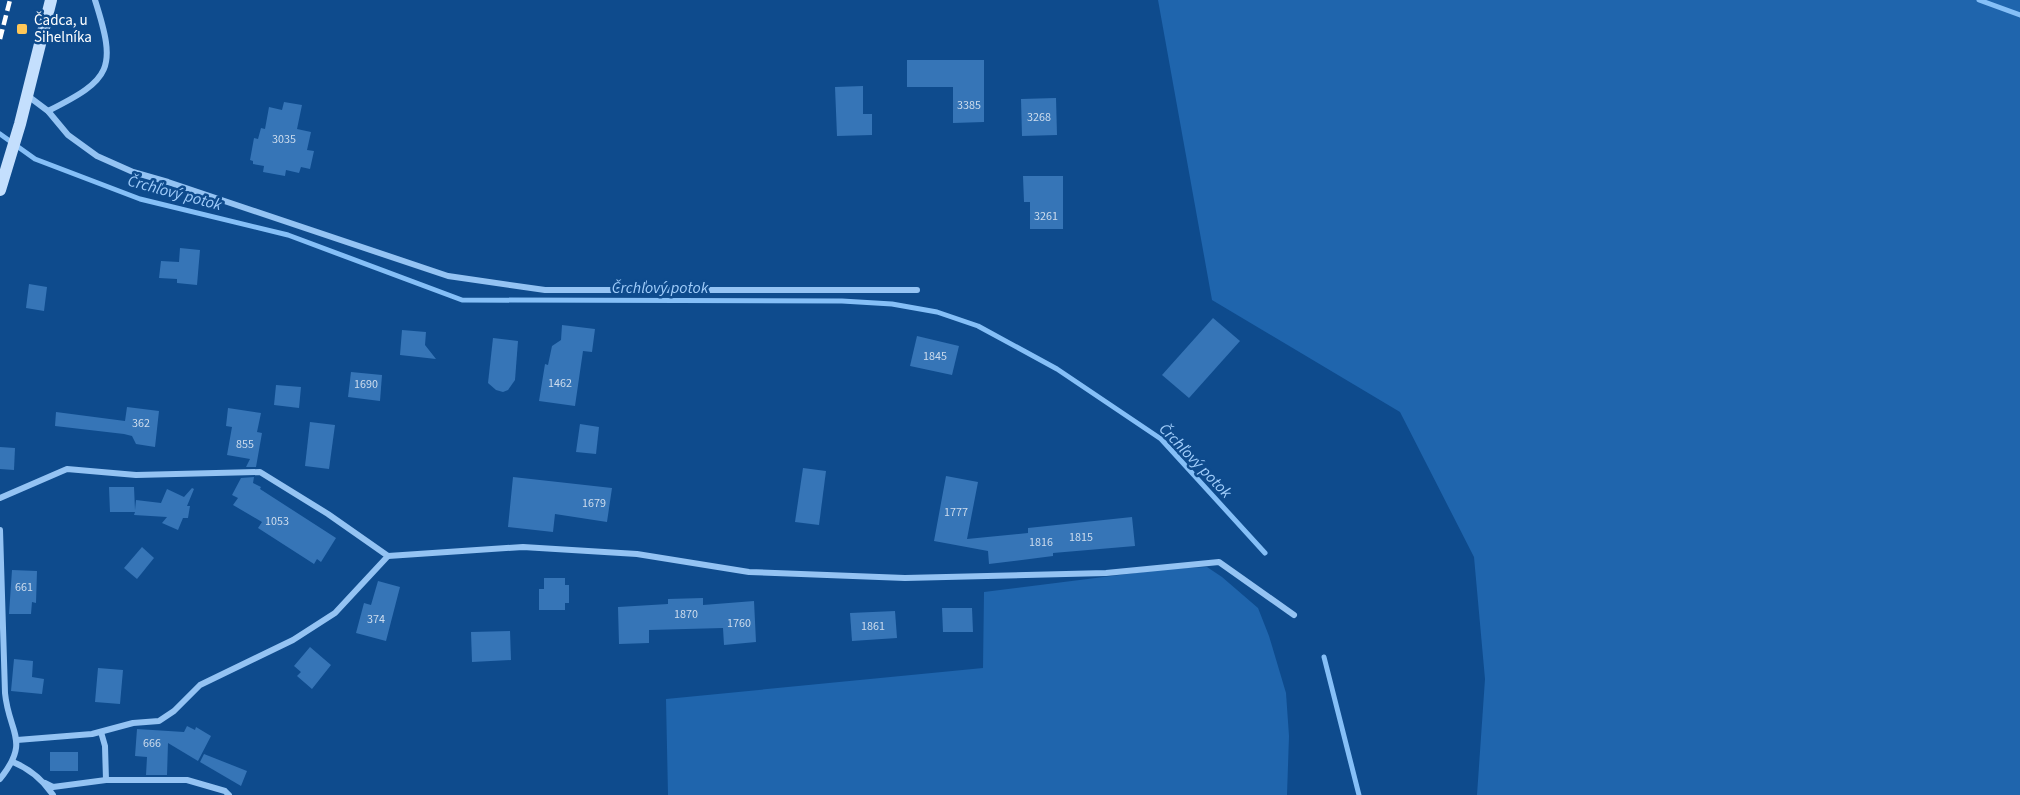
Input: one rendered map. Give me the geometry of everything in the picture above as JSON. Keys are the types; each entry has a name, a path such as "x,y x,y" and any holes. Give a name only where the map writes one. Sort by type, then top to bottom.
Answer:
{"main road":[{"path":"0,190 20,124 51,0"}],"street":[{"path":"48,111 76,97 93,85 104,68 107,51 106,36 95,0"},
{"path":"27,96 48,111 68,135 97,156 133,172 448,276 545,290 917,290"},
{"path":"0,498 67,469 136,475 260,471 388,555 523,547 638,554 749,572 905,578 1106,573 1219,562 1294,615"},
{"path":"0,530 5,693 17,740 13,762 0,779"},
{"path":"17,740 92,734 133,723 159,721 167,717 200,685 292,640 335,613 388,555"},
{"path":"101,732 105,746 106,780"},
{"path":"13,762 53,787 106,780 187,780 225,791 229,795"},
{"path":"45,783 53,795"}],"shaded area":[{"path":"1158,0 2020,0 2020,795 1477,795 1485,679 1474,557 1400,412 1212,300"},
{"path":"1207,567 1258,608 1269,636 1286,693 1289,736 1287,795 668,795 666,699 983,668 984,592 1167,569"}],"building":[{"path":"907,60 984,60 984,122 953,123 953,87 907,87"},
{"path":"863,86 863,114 872,114 872,135 837,136 835,87"},
{"path":"1056,98 1057,135 1022,136 1021,99"},
{"path":"284,102 302,105 297,129 311,132 307,150 314,151 310,169 301,167 299,173 286,170 285,176 263,172 264,166 253,164 250,160 254,138 258,139 261,128 265,129 269,107 282,110"},
{"path":"1023,176 1063,176 1063,229 1030,229 1030,202 1024,202"},
{"path":"180,248 200,250 197,285 177,283 177,279 159,278 161,261 179,262"},
{"path":"29,284 47,287 44,311 26,308"},
{"path":"1213,318 1240,341 1189,398 1162,375"},
{"path":"562,325 595,329 592,352 583,351 575,406 539,401 545,364 548,365 552,346 561,340"},
{"path":"402,330 426,332 425,345 436,359 400,355"},
{"path":"917,336 959,346 952,375 910,366"},
{"path":"493,338 518,341 515,380 508,390 503,392 496,390 488,383"},
{"path":"351,372 382,375 380,401 348,397"},
{"path":"276,385 301,387 299,408 274,405"},
{"path":"127,407 159,411 155,447 136,444 132,436 124,434 55,426 56,412 125,421"},
{"path":"228,408 261,413 257,432 262,433 256,467 246,467 250,459 227,455 232,427 226,426"},
{"path":"310,422 335,425 329,469 305,466"},
{"path":"580,424 599,427 596,454 576,452"},
{"path":"0,447 15,448 14,470 0,469"},
{"path":"803,468 826,471 819,525 795,522"},
{"path":"946,476 978,482 967,539 1028,533 1028,528 1132,517 1135,546 1053,553 1053,556 989,564 988,551 934,541"},
{"path":"254,477 253,483 261,487 260,489 336,538 321,562 317,559 314,564 258,528 262,522 233,505 238,498 232,495 241,478"},
{"path":"513,477 612,488 607,522 555,514 553,532 508,527"},
{"path":"109,487 134,487 135,510 136,500 161,503 167,489 184,497 192,488 194,489 187,506 190,506 188,518 183,518 178,530 162,523 167,517 134,515 135,512 110,512"},
{"path":"142,547 154,558 137,579 124,568"},
{"path":"12,570 37,571 36,603 32,602 31,614 9,614"},
{"path":"544,578 565,578 565,585 569,585 569,603 565,603 565,610 539,610 539,589 544,589"},
{"path":"378,581 400,587 386,641 356,633 364,603 371,605"},
{"path":"703,598 703,605 754,601 756,642 724,645 723,628 649,630 649,643 619,644 618,607 668,604 668,599"},
{"path":"942,608 972,608 973,632 943,632"},
{"path":"895,611 897,638 852,641 850,613"},
{"path":"510,631 511,660 472,662 471,632"},
{"path":"310,647 331,665 312,689 297,676 301,672 294,666"},
{"path":"14,659 33,661 32,677 44,679 42,694 11,691"},
{"path":"98,668 123,670 120,704 95,702"},
{"path":"187,726 195,730 196,727 211,736 198,761 168,743 167,775 146,775 147,757 135,756 137,729 184,732"},
{"path":"50,752 78,752 78,771 50,771"},
{"path":"204,754 247,771 241,786 200,762"}],"waterway":[{"path":"1979,0 2020,15"},
{"name":"Črchľový potok","path":"0,134 35,159 140,199 288,235 462,300 842,301 892,304 937,312 978,326 1057,369 1161,439 1265,553"},
{"name":"Črchľový potok","path":"1324,657 1359,795"}],"railway":[{"path":"0,39 10,0"}],"place":[{"name":"Čadca, u Sihelníka","path":"22,29"}]}
